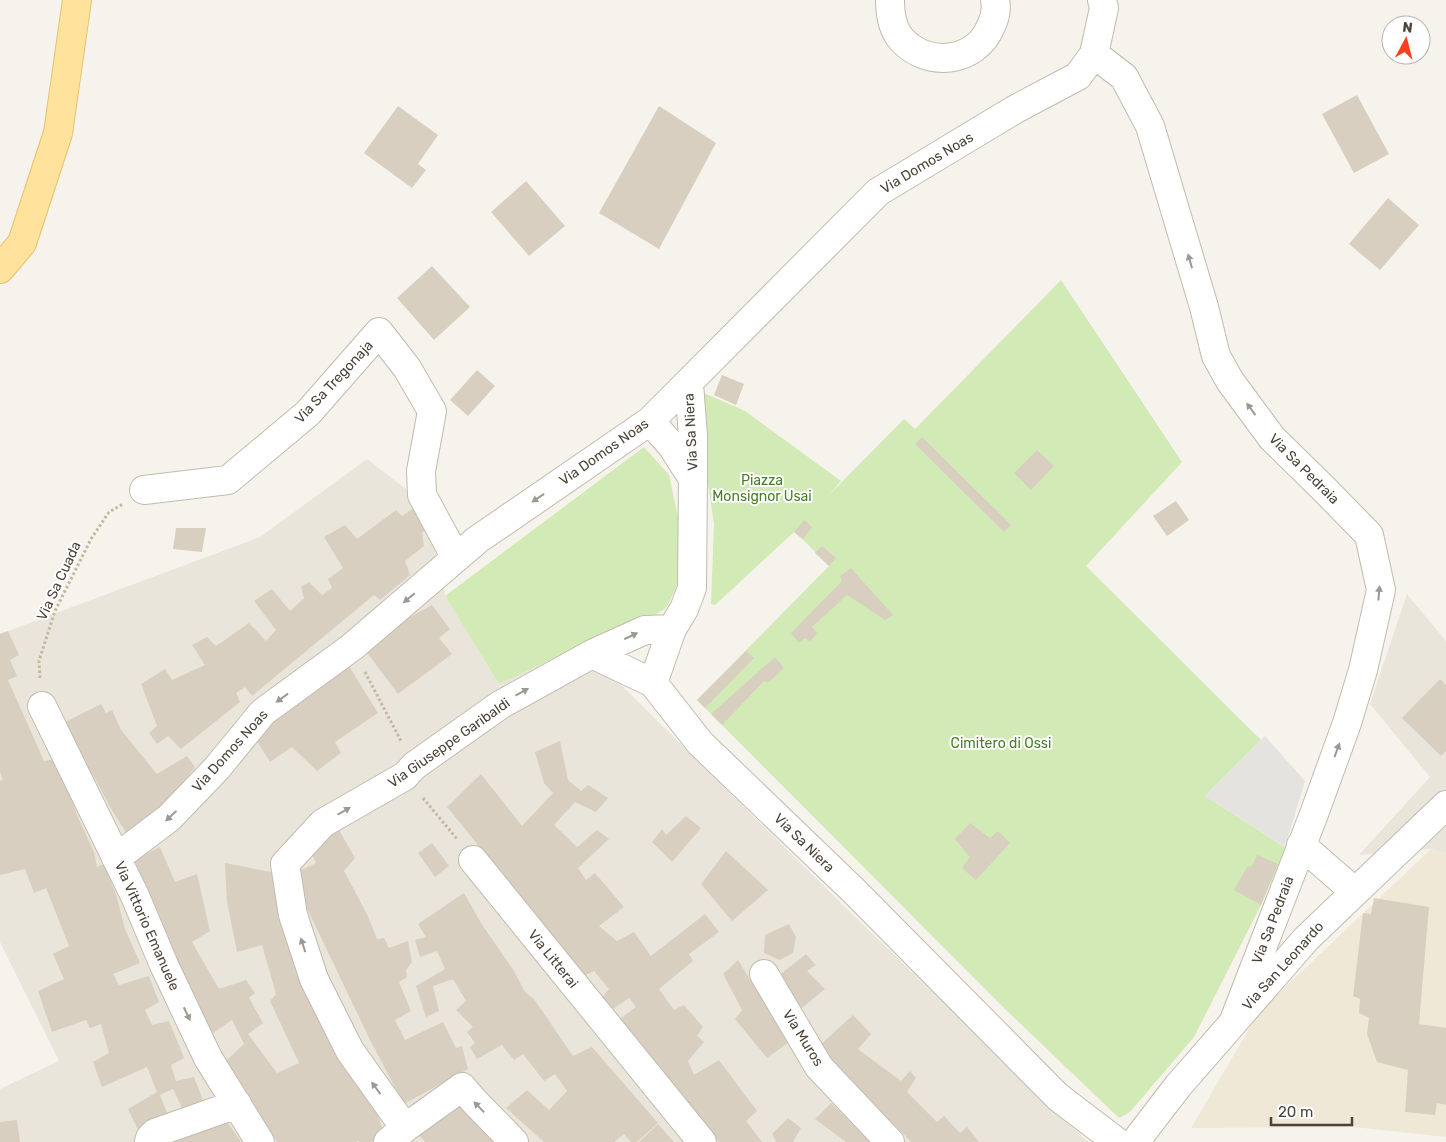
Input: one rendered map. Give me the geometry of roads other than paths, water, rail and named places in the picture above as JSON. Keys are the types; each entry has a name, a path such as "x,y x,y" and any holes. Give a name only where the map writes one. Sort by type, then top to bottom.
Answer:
{"main road":[{"path":"0,270 22,243 58,133 77,0"}],"street":[{"path":"890,0 891,17 895,29 902,40 916,51 933,58 949,58 964,54 978,46 988,33 994,19 995,0"},
{"path":"1094,54 1104,8 1102,0"},
{"name":"Via Domos Noas","path":"116,858 169,818 217,768 262,712 352,647 477,540 650,422 878,192 1014,110 1078,76 1094,54"},
{"name":"Via Sa Pedraia","path":"1094,54 1124,77 1150,126 1204,307 1216,356 1230,381 1272,438 1369,535 1382,590 1358,688 1347,723 1233,1023"},
{"name":"Via Sa Tregonaja","path":"144,490 228,480 308,413 379,332 407,368 432,411 421,471 422,496 456,558"},
{"name":"Via Sa Niera","path":"689,384 693,436 692,588 684,609 672,629 653,683 700,742 854,891 1058,1097 1117,1142"},
{"name":"Via Sa Niera","path":"650,422 672,446 693,479"},
{"name":"Via Giuseppe Garibaldi","path":"397,1135 350,1052 314,979 293,915 285,864 324,824 410,771 500,705 592,654 645,630 672,629"},
{"path":"592,654 653,683"},
{"name":"Via Vittorio Emanuele","path":"42,706 135,896 164,965 208,1058 260,1142"},
{"name":"Via San Leonardo","path":"1135,1142 1178,1086 1306,939 1446,804"},
{"path":"1302,845 1354,891"},
{"name":"Via Litterai","path":"473,860 702,1142"},
{"name":"Via Muros","path":"764,974 820,1067 890,1142"},
{"path":"397,1135 462,1087 474,1102 514,1142"},
{"path":"149,1142 150,1138 156,1133 237,1104"}],"park label":[{"name":"Piazza Monsignor Usai","path":"762,488"},
{"name":"Cimitero di Ossi","path":"1001,743"}]}
